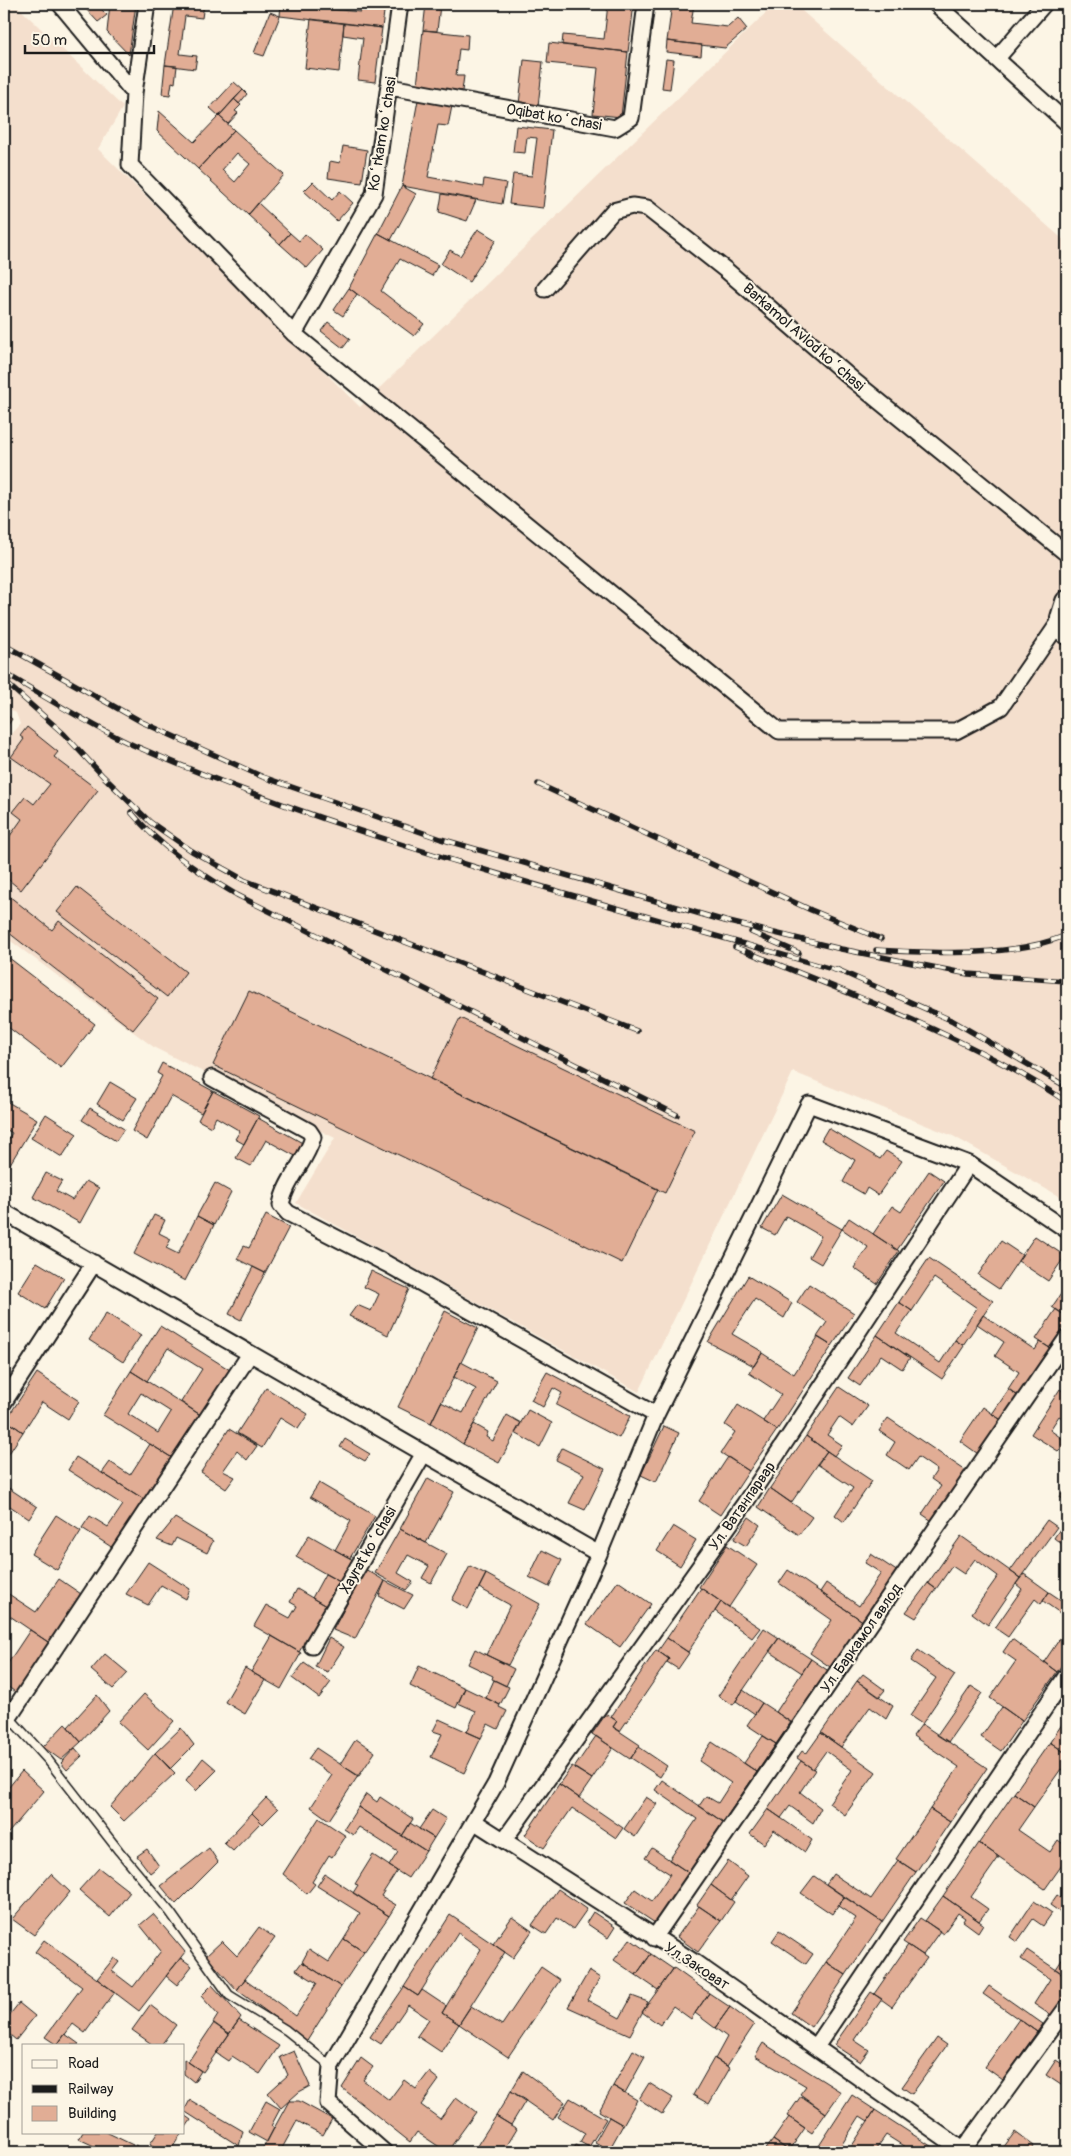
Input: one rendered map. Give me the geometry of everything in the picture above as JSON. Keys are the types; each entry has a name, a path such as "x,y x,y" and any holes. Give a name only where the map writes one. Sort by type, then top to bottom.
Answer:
{"street":[{"path":"60,4 134,93"},
{"path":"147,4 134,93 130,165 294,334 779,731 956,731 1001,707 1065,618"},
{"name":"Koʻrkam koʻchasi","path":"294,334 374,194 400,4"},
{"name":"Oqibat koʻchasi","path":"390,87 615,128 631,118 646,4"},
{"path":"936,4 1067,123"},
{"path":"997,58 1044,4"},
{"name":"Barkamol Аvlod koʻchasi","path":"545,289 614,212 632,206 647,208 726,271 853,380 1067,554"},
{"path":"212,1078 309,1131 313,1137 309,1152 283,1194 282,1205 288,1213 387,1264 656,1416"},
{"path":"384,2152 328,2103 331,2066 475,1822 496,1783 599,1554 656,1416 809,1104 969,1164 1067,1230"},
{"name":"Ул. Ватанпарвар","path":"504,1840 745,1503 969,1164"},
{"path":"4,1212 599,1554"},
{"path":"4,1402 94,1263"},
{"name":"Ул. Баркамол авлод","path":"654,1938 1067,1338"},
{"path":"7,1721 250,1354"},
{"name":"Xayrat koʻchasi","path":"312,1646 424,1453"},
{"path":"816,2047 1067,1675"},
{"name":"Ул.Заковат","path":"475,1822 694,1962 964,2151"},
{"path":"964,2151 1067,2007"}],"lane":[{"path":"7,1721 48,1760 119,1851 170,1912 229,1995 286,2030 331,2066"}],"shaded area":[{"path":"4,4 15,4 123,107 98,149 360,407 775,4 794,4 1067,243 1067,1201 953,1136 793,1072 639,1392 296,1203 335,1138 155,1048 4,936 4,742 20,724 16,713 4,706"}],"building":[{"path":"88,4 96,4 107,15 98,22 84,7"},
{"path":"110,4 136,4 129,55 107,32"},
{"path":"174,4 204,4 202,18 185,16 180,54 197,56 195,69 165,65"},
{"path":"281,4 360,12 361,4 385,4 382,28 280,16"},
{"path":"426,4 449,4 449,6 440,5 437,31 423,30"},
{"path":"608,4 634,4 628,52 562,45 563,35 604,39"},
{"path":"672,4 694,4 691,23 728,27 738,18 747,29 725,48 667,41"},
{"path":"270,12 280,16 264,56 254,53"},
{"path":"311,19 344,23 339,72 305,68"},
{"path":"344,23 382,28 375,82 358,80 363,38 343,35"},
{"path":"423,30 468,35 467,50 459,49 456,76 464,76 462,91 417,86"},
{"path":"667,41 702,45 701,56 666,52"},
{"path":"549,43 628,52 621,117 593,114 598,68 547,63"},
{"path":"666,59 674,60 670,89 662,88"},
{"path":"524,60 543,62 538,106 519,104"},
{"path":"165,65 177,66 175,83 172,82 170,95 162,94"},
{"path":"234,82 243,90 219,116 210,108"},
{"path":"243,90 247,94 239,104 234,99"},
{"path":"234,99 241,105 235,111 238,113 228,124 219,116"},
{"path":"418,100 452,106 448,126 438,125 428,177 483,187 484,179 506,183 502,204 402,186"},
{"path":"159,111 194,142 219,116 234,130 198,169 157,131"},
{"path":"516,126 552,130 543,208 509,204 513,174 532,176 537,138 527,137 525,153 513,152"},
{"path":"234,130 284,175 248,215 198,169","holes":["237,153 250,164 235,182 222,170"]},
{"path":"343,146 367,150 362,183 328,178 330,161 340,163"},
{"path":"313,182 332,200 340,191 353,203 337,221 304,191"},
{"path":"402,186 416,194 391,240 378,233"},
{"path":"442,194 476,200 467,221 439,212"},
{"path":"258,203 290,233 280,244 248,215"},
{"path":"478,229 496,240 469,282 441,264 450,250 460,256"},
{"path":"290,233 299,241 305,234 323,250 307,268 280,244"},
{"path":"378,233 438,265 432,276 400,259 381,291 424,324 414,336 349,288"},
{"path":"349,288 357,294 343,316 334,310"},
{"path":"328,322 350,339 343,348 321,331"},
{"path":"4,713 12,719 4,731"},
{"path":"27,727 58,752 54,757 98,790 21,890 4,876 4,837 7,840 22,819 13,812 25,797 34,804 50,784 11,757 24,739 20,736"},
{"path":"77,887 186,972 167,997 57,912"},
{"path":"4,892 52,930 59,921 158,999 133,1030 4,929"},
{"path":"4,954 95,1024 61,1068 4,1024"},
{"path":"249,991 658,1189 622,1263 213,1065"},
{"path":"460,1018 695,1131 665,1193 430,1079"},
{"path":"162,1063 213,1091 201,1113 171,1096 147,1140 132,1131 162,1076 157,1073"},
{"path":"110,1082 137,1098 123,1120 97,1104"},
{"path":"213,1091 259,1116 244,1144 235,1139 240,1131 216,1117 211,1127 198,1120"},
{"path":"6,1101 37,1119 4,1174 4,1146 12,1133 4,1128 4,1104"},
{"path":"90,1108 124,1129 116,1141 82,1120"},
{"path":"46,1114 77,1134 62,1157 31,1138"},
{"path":"258,1118 306,1145 299,1158 266,1140 251,1166 236,1158"},
{"path":"828,1128 880,1159 886,1151 902,1161 878,1195 867,1188 864,1194 843,1182 855,1160 821,1140"},
{"path":"929,1171 944,1181 897,1250 873,1234 892,1206 901,1212"},
{"path":"46,1173 62,1181 56,1191 72,1200 86,1181 99,1188 80,1223 33,1197"},
{"path":"215,1183 231,1192 214,1225 197,1216"},
{"path":"782,1194 842,1229 821,1264 809,1257 821,1236 786,1216 775,1235 762,1228"},
{"path":"154,1215 165,1220 159,1233 171,1239 166,1248 178,1254 197,1216 214,1225 185,1281 134,1254"},
{"path":"266,1215 289,1227 265,1273 237,1259 244,1246 249,1248"},
{"path":"849,1218 899,1251 877,1284 854,1268 868,1247 842,1229"},
{"path":"1035,1236 1065,1256 1048,1281 1018,1261"},
{"path":"1001,1241 1022,1255 999,1289 978,1275"},
{"path":"929,1258 993,1301 963,1345 955,1340 977,1308 934,1278 912,1311 899,1302"},
{"path":"37,1262 64,1278 45,1309 18,1292"},
{"path":"253,1267 265,1273 241,1320 229,1314"},
{"path":"371,1271 409,1289 388,1335 349,1316 357,1305 371,1311 379,1294 364,1287"},
{"path":"748,1276 792,1303 784,1318 755,1299 732,1334 763,1352 754,1366 708,1342"},
{"path":"809,1284 854,1313 832,1346 817,1337 827,1322 797,1302"},
{"path":"1067,1285 1067,1317 1052,1307"},
{"path":"899,1302 912,1311 896,1333 940,1363 955,1340 964,1346 942,1379 877,1335"},
{"path":"1056,1309 1067,1317 1067,1329 1053,1350 1036,1339"},
{"path":"445,1311 478,1328 431,1423 398,1407"},
{"path":"106,1313 141,1335 123,1362 89,1340"},
{"path":"983,1315 1035,1350 1040,1342 1053,1350 1021,1398 1008,1389 1019,1372 995,1356 1004,1342 977,1324"},
{"path":"160,1326 230,1370 202,1416 181,1402 202,1369 168,1348 147,1381 131,1371"},
{"path":"877,1335 910,1358 902,1369 881,1355 860,1386 848,1378"},
{"path":"818,1337 832,1346 777,1430 763,1421 781,1394 749,1373 762,1353 794,1374"},
{"path":"461,1362 497,1381 463,1444 431,1423 441,1402 463,1413 476,1389 454,1377"},
{"path":"131,1371 202,1416 174,1459 103,1415","holes":["141,1393 171,1412 158,1433 128,1414"]},
{"path":"547,1372 630,1416 619,1438 556,1405 562,1393 553,1388 543,1407 531,1400"},
{"path":"37,1373 79,1401 68,1419 42,1402 23,1432 6,1420"},
{"path":"839,1387 868,1406 853,1427 839,1417 827,1435 842,1445 834,1456 806,1436"},
{"path":"266,1388 308,1414 298,1429 280,1418 262,1448 237,1433"},
{"path":"1009,1389 1019,1397 1003,1421 992,1414"},
{"path":"1060,1389 1067,1394 1067,1421 1059,1416 1050,1430 1067,1442 1058,1451 1031,1434"},
{"path":"738,1405 777,1430 749,1471 721,1453 735,1432 725,1425"},
{"path":"983,1407 1004,1422 981,1456 960,1441"},
{"path":"528,1410 552,1423 540,1447 515,1433"},
{"path":"507,1415 521,1423 499,1463 463,1444 474,1424 488,1432 486,1437 493,1441"},
{"path":"888,1418 969,1473 935,1523 922,1514 941,1486 931,1479 937,1470 918,1457 909,1470 887,1455 895,1442 879,1431"},
{"path":"6,1420 23,1432 4,1461 4,1424"},
{"path":"664,1426 679,1433 656,1482 641,1475"},
{"path":"229,1429 257,1446 247,1460 237,1451 223,1471 235,1477 226,1489 201,1472"},
{"path":"806,1436 827,1451 791,1503 770,1488"},
{"path":"345,1439 370,1454 365,1461 340,1447"},
{"path":"150,1444 174,1459 147,1501 102,1473 110,1462 130,1475"},
{"path":"562,1448 605,1469 585,1510 569,1503 584,1474 556,1460"},
{"path":"827,1451 872,1481 844,1522 835,1515 853,1488 817,1464"},
{"path":"76,1457 147,1501 116,1550 82,1528 90,1516 108,1527 123,1505 68,1470"},
{"path":"728,1457 749,1471 720,1515 699,1501"},
{"path":"428,1478 454,1492 426,1543 400,1529"},
{"path":"319,1483 375,1516 350,1558 335,1550 351,1521 310,1497"},
{"path":"4,1485 37,1507 29,1519 4,1502"},
{"path":"1067,1486 1067,1502 1060,1497"},
{"path":"770,1488 812,1517 799,1535 758,1507"},
{"path":"56,1515 81,1531 57,1570 31,1554"},
{"path":"749,1517 760,1525 746,1546 734,1539"},
{"path":"175,1518 213,1541 207,1553 176,1538 172,1546 157,1540"},
{"path":"1047,1520 1057,1527 1020,1578 1010,1571"},
{"path":"673,1526 696,1540 680,1566 657,1551"},
{"path":"1062,1526 1067,1530 1067,1548 1054,1538"},
{"path":"400,1529 447,1554 431,1583 422,1578 429,1566 408,1555 398,1573 413,1582 406,1590 375,1573"},
{"path":"309,1535 353,1560 340,1582 296,1557"},
{"path":"961,1536 1020,1578 988,1625 972,1613 998,1576 975,1559 964,1574 952,1566 936,1589 928,1583"},
{"path":"727,1545 757,1565 729,1607 699,1587"},
{"path":"542,1550 562,1560 549,1587 529,1577"},
{"path":"871,1554 898,1572 864,1622 820,1592 826,1583 859,1606 881,1573 865,1563"},
{"path":"148,1562 190,1589 186,1599 161,1585 148,1605 126,1594"},
{"path":"470,1566 486,1574 468,1609 452,1600"},
{"path":"365,1569 385,1581 355,1639 333,1630"},
{"path":"788,1570 864,1622 833,1669 810,1653 832,1620 779,1583"},
{"path":"325,1574 340,1582 326,1606 312,1598"},
{"path":"486,1574 540,1604 508,1665 486,1655 510,1605 479,1588"},
{"path":"1024,1574 1049,1592 1041,1604 1035,1599 1008,1637 995,1628 1022,1589 1016,1584"},
{"path":"59,1579 84,1596 51,1644 4,1612 4,1591 36,1612"},
{"path":"385,1581 413,1595 404,1609 379,1596"},
{"path":"618,1581 651,1604 620,1647 587,1624"},
{"path":"928,1583 936,1589 916,1618 906,1612"},
{"path":"701,1588 721,1602 688,1652 667,1638"},
{"path":"297,1589 326,1606 299,1652 254,1626 266,1605 290,1618 297,1606 290,1602"},
{"path":"1049,1592 1067,1604 1067,1618 1043,1601"},
{"path":"721,1602 760,1628 752,1638 715,1611"},
{"path":"764,1628 779,1638 733,1705 718,1696"},
{"path":"1067,1628 1067,1657 1057,1672 1044,1662"},
{"path":"30,1630 51,1644 18,1694 4,1684 4,1660 8,1663"},
{"path":"272,1636 301,1653 281,1689 251,1672"},
{"path":"329,1638 344,1647 328,1672 315,1667"},
{"path":"667,1638 689,1653 678,1669 667,1662 669,1659 658,1651"},
{"path":"779,1638 811,1659 802,1673 769,1651"},
{"path":"1012,1639 1057,1672 1022,1721 990,1698 1016,1661 1003,1652"},
{"path":"475,1649 514,1669 506,1686 492,1679 493,1676 468,1664"},
{"path":"656,1650 669,1659 620,1731 613,1727 617,1721 611,1717"},
{"path":"918,1650 955,1675 922,1724 910,1716 936,1678 911,1661"},
{"path":"105,1654 128,1673 113,1689 91,1670"},
{"path":"811,1659 830,1672 794,1725 776,1712"},
{"path":"304,1663 331,1682 319,1698 292,1678"},
{"path":"419,1666 465,1688 456,1708 410,1686"},
{"path":"245,1668 265,1680 245,1714 225,1702"},
{"path":"863,1674 885,1690 879,1697 857,1681"},
{"path":"494,1680 509,1687 500,1705 486,1698"},
{"path":"857,1681 893,1706 886,1719 870,1707 841,1747 821,1733"},
{"path":"971,1686 982,1693 948,1742 937,1735"},
{"path":"465,1688 500,1705 499,1707 507,1711 498,1729 488,1724 481,1738 467,1732 476,1711 458,1703"},
{"path":"743,1690 762,1703 755,1714 736,1701"},
{"path":"144,1694 174,1721 148,1750 118,1722"},
{"path":"97,1695 109,1711 81,1742 68,1727"},
{"path":"762,1703 791,1722 776,1744 747,1725"},
{"path":"1002,1707 1022,1721 1001,1751 981,1737"},
{"path":"606,1714 617,1721 613,1727 640,1745 630,1759 592,1734"},
{"path":"1067,1717 1067,1754 1050,1742"},
{"path":"439,1719 481,1738 464,1773 431,1757 442,1734 433,1731"},
{"path":"65,1724 81,1742 61,1760 43,1747"},
{"path":"922,1724 987,1768 950,1822 930,1809 959,1767 913,1736"},
{"path":"181,1728 194,1745 170,1769 155,1753"},
{"path":"821,1733 876,1772 845,1815 829,1803 852,1770 826,1751 813,1769 797,1758 802,1751 806,1754"},
{"path":"596,1736 613,1748 592,1779 574,1768"},
{"path":"763,1736 776,1744 757,1772 744,1763"},
{"path":"356,1739 375,1752 359,1776 340,1764"},
{"path":"712,1742 757,1772 723,1822 699,1806 706,1796 718,1803 731,1783 699,1761"},
{"path":"1050,1742 1067,1754 1067,1773 1061,1769 1034,1807 1014,1793"},
{"path":"639,1747 667,1766 660,1777 631,1758"},
{"path":"75,1748 82,1756 67,1770 61,1763"},
{"path":"316,1748 358,1776 329,1820 311,1807 332,1775 308,1759"},
{"path":"155,1753 175,1773 124,1821 110,1807"},
{"path":"203,1758 217,1770 196,1791 186,1780"},
{"path":"801,1761 815,1770 800,1792 821,1808 813,1823 790,1806 781,1818 768,1809"},
{"path":"572,1766 592,1779 579,1798 559,1784"},
{"path":"22,1771 44,1791 4,1838 4,1793"},
{"path":"662,1780 723,1822 689,1873 669,1860 697,1819 655,1790"},
{"path":"559,1784 623,1828 616,1838 572,1808 544,1848 525,1835"},
{"path":"1014,1793 1034,1807 1018,1830 1050,1852 1058,1840 1067,1847 1067,1858 1045,1889 979,1843"},
{"path":"366,1794 377,1802 380,1797 413,1819 402,1836 358,1807"},
{"path":"646,1797 657,1804 635,1837 624,1829"},
{"path":"266,1798 278,1809 263,1824 252,1813"},
{"path":"358,1807 426,1851 408,1878 389,1866 398,1852 359,1827 353,1835 344,1829"},
{"path":"768,1809 812,1840 805,1852 774,1830 764,1844 750,1834"},
{"path":"930,1809 950,1822 916,1872 896,1859"},
{"path":"432,1810 446,1819 434,1838 419,1829"},
{"path":"252,1813 261,1822 233,1851 224,1843"},
{"path":"319,1818 346,1836 332,1857 329,1855 312,1882 315,1884 307,1894 283,1874"},
{"path":"410,1823 434,1838 426,1851 402,1836"},
{"path":"979,1843 999,1857 971,1897 988,1909 979,1921 943,1896"},
{"path":"209,1848 218,1862 176,1904 161,1886"},
{"path":"652,1848 689,1873 655,1923 625,1903 635,1889 652,1901 670,1874 645,1858"},
{"path":"147,1849 159,1866 150,1873 137,1856"},
{"path":"373,1855 397,1871 381,1896 396,1905 389,1916 353,1893 358,1885 355,1884"},
{"path":"898,1860 916,1872 882,1922 826,1884 833,1874 871,1899"},
{"path":"728,1861 748,1876 731,1900 711,1885"},
{"path":"99,1868 130,1892 110,1917 79,1890"},
{"path":"51,1874 70,1892 34,1935 12,1919"},
{"path":"325,1874 389,1916 364,1952 344,1939 360,1913 317,1886"},
{"path":"814,1876 844,1897 832,1914 801,1893"},
{"path":"711,1885 734,1902 721,1921 697,1905"},
{"path":"558,1889 587,1909 573,1929 557,1918 546,1934 532,1925"},
{"path":"1057,1895 1067,1902 1067,1917 1050,1905"},
{"path":"943,1896 983,1924 978,1932 963,1921 965,1918 958,1913 943,1934 925,1921"},
{"path":"844,1897 882,1922 846,1975 826,1962 856,1918 838,1906"},
{"path":"1034,1901 1052,1913 1043,1926 1033,1919 1017,1942 1010,1937"},
{"path":"699,1906 721,1921 698,1952 677,1937"},
{"path":"593,1912 615,1927 608,1938 586,1923"},
{"path":"153,1914 185,1952 139,2011 97,1979 114,1958 119,1962 112,1971 133,1987 161,1951 140,1925"},
{"path":"450,1915 505,1952 459,2024 442,2013 481,1949 458,1933 418,1996 404,1987"},
{"path":"512,1917 532,1931 513,1958 493,1944"},
{"path":"920,1918 940,1931 923,1955 903,1942"},
{"path":"259,1927 275,1938 237,1990 206,1956 222,1941 237,1956"},
{"path":"779,1931 813,1954 806,1964 772,1941"},
{"path":"344,1939 364,1952 341,1987 302,1962 309,1949 329,1962"},
{"path":"630,1939 651,1954 636,1975 614,1960"},
{"path":"44,1940 115,1992 85,2033 73,2024 58,2044 45,2037 82,1987 35,1952"},
{"path":"908,1945 927,1958 892,2007 874,1994"},
{"path":"1027,1950 1067,1977 1067,1993 1052,2016 1034,2004 1050,1979 1021,1959"},
{"path":"1067,1952 1067,1977 1056,1969"},
{"path":"651,1954 673,1969 658,1990 636,1975"},
{"path":"181,1958 192,1966 177,1985 166,1976"},
{"path":"302,1962 341,1987 307,2041 237,1990 245,1979 296,2016 317,1983 296,1970"},
{"path":"826,1962 846,1975 811,2027 791,2013"},
{"path":"541,1967 560,1980 508,2057 459,2024 471,2006 502,2025"},
{"path":"674,1968 709,1993 691,2019 673,2006 660,2025 642,2012"},
{"path":"589,1971 600,1978 587,2000 620,2018 632,1996 648,2002 630,2035 568,2007"},
{"path":"212,1985 241,2017 229,2034 213,2023 218,2015 201,1996"},
{"path":"989,1986 1043,2024 1037,2032 983,1994"},
{"path":"404,1987 418,1996 422,1990 446,2006 442,2013 459,2024 441,2052 417,2036 429,2019 408,2005 381,2044 370,2037"},
{"path":"871,1992 882,1999 854,2040 869,2050 860,2062 834,2045"},
{"path":"709,1993 730,2007 715,2028 695,2013"},
{"path":"19,2003 35,2016 16,2040 4,2030 4,2022"},
{"path":"150,2005 176,2025 162,2044 152,2044 132,2030"},
{"path":"730,2007 754,2025 727,2066 715,2059 727,2037 715,2028"},
{"path":"1019,2019 1037,2032 1003,2080 985,2067"},
{"path":"239,2020 279,2046 260,2074 232,2056 228,2061 216,2053"},
{"path":"214,2023 229,2034 203,2072 188,2062"},
{"path":"65,2034 79,2044 58,2044"},
{"path":"937,2038 947,2045 912,2094 902,2087"},
{"path":"763,2043 841,2092 826,2113 800,2094 806,2086 755,2056"},
{"path":"633,2050 645,2057 625,2093 613,2086"},
{"path":"294,2051 310,2086 299,2092 281,2108 268,2093 288,2075 280,2057"},
{"path":"361,2058 373,2067 363,2080 389,2100 404,2080 416,2089 429,2072 439,2080 421,2105 440,2119 456,2097 476,2112 447,2152 417,2132 410,2142 342,2088"},
{"path":"714,2058 730,2068 709,2104 693,2095"},
{"path":"185,2060 201,2071 194,2082 185,2075"},
{"path":"1056,2060 1067,2067 1067,2089 1046,2075"},
{"path":"523,2071 565,2102 553,2120 511,2091"},
{"path":"649,2083 673,2098 662,2114 639,2099"},
{"path":"613,2086 637,2100 623,2125 599,2111"},
{"path":"511,2091 526,2100 511,2125 496,2116"},
{"path":"852,2095 875,2110 868,2121 860,2116 837,2152 815,2152"},
{"path":"801,2096 826,2113 812,2133 787,2116"},
{"path":"570,2098 606,2119 589,2147 580,2142 585,2133 558,2117"},
{"path":"190,2100 243,2131 239,2146 185,2112"},
{"path":"266,2101 280,2109 271,2126 274,2128 267,2142 249,2132"},
{"path":"289,2101 299,2101 332,2119 323,2135 297,2121 280,2152 261,2152"},
{"path":"875,2110 940,2152 913,2152 886,2135 874,2152 848,2152"},
{"path":"185,2116 191,2120 185,2129"},
{"path":"496,2116 517,2129 503,2152 473,2152"},
{"path":"609,2117 623,2125 609,2150 595,2142"},
{"path":"789,2117 805,2128 789,2151 773,2140"},
{"path":"1015,2132 1034,2146 1030,2152 1000,2152"},
{"path":"82,2134 110,2134 133,2145 130,2152 107,2152 79,2139"},
{"path":"157,2134 181,2134 170,2152 163,2152 150,2144"},
{"path":"773,2140 790,2151 764,2152"},
{"path":"136,2145 148,2152 132,2152"},
{"path":"576,2145 590,2152 572,2152"}],"railway":[{"path":"4,645 142,722 263,777 441,839 725,921 841,949 968,974 1067,981"},
{"path":"4,673 84,720 133,745 219,781 306,813 484,870 842,972"},
{"path":"4,681 64,734 150,822 192,851 244,880 637,1031"},
{"path":"538,784 811,910 881,939"},
{"path":"131,812 167,848 237,895 677,1115"},
{"path":"751,932 799,953"},
{"path":"876,950 948,953 998,951 1045,942 1067,935"},
{"path":"735,947 863,999 947,1036 988,1056 1067,1102"},
{"path":"836,969 953,1021 1067,1087"}]}
